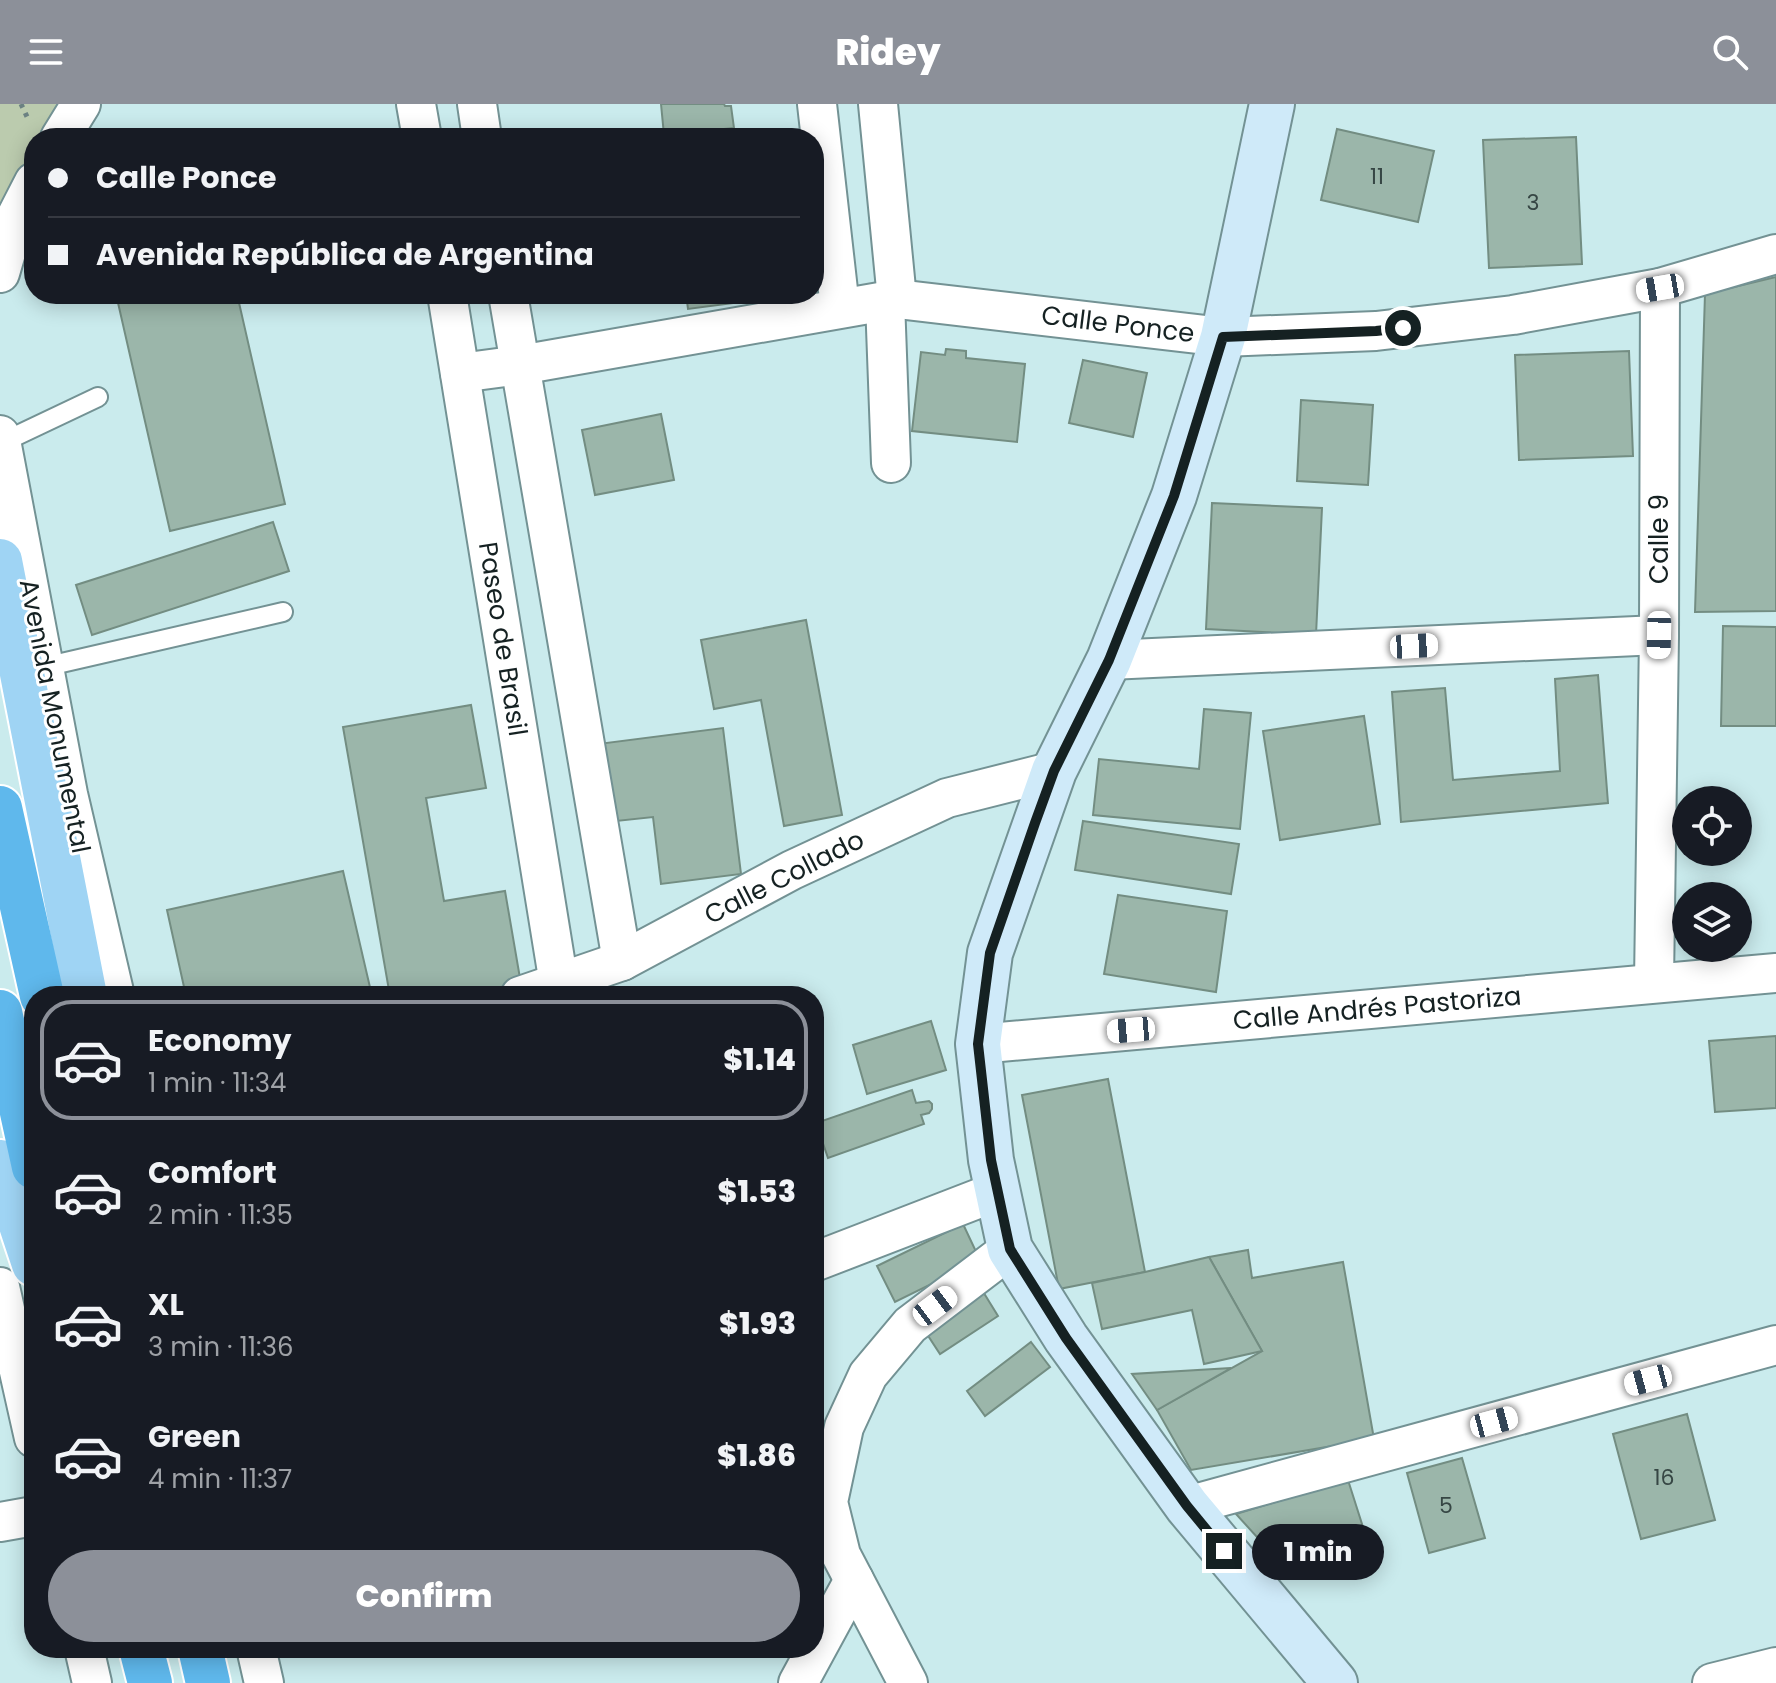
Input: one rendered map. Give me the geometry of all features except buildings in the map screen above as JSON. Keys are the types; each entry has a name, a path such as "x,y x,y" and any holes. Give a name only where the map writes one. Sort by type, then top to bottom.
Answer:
{"highway":[{"path":"0,808 40,986"},
{"path":"0,1012 24,1121"},
{"path":"144,1658 150,1683"}],"main road":[{"path":"1272,104 1223,337 1174,496 1109,660 1054,771 990,953 978,1044 991,1160 1010,1249 1066,1338 1187,1506 1335,1683"},
{"path":"1,564 68,794"},
{"path":"1,564 83,986"},
{"path":"0,1162 24,1234"}],"street":[{"path":"66,128 81,104"},
{"path":"416,104 420,128"},
{"path":"477,104 481,128"},
{"path":"817,104 820,128"},
{"path":"878,104 891,300 891,463"},
{"path":"824,166 840,308"},
{"path":"0,273 24,201"},
{"name":"Calle Ponce","path":"460,373 891,300 1223,337 1376,331 1513,315 1660,288 1776,254"},
{"name":"Calle 9","path":"1654,982 1660,288"},
{"name":"Paseo de Brasil","path":"449,304 559,984"},
{"path":"510,304 622,961"},
{"name":"Avenida Monumental","path":"1,439 68,794 113,986"},
{"path":"1109,660 1659,635"},
{"name":"Calle Collado","path":"552,986 622,961 792,870 947,798 1054,771"},
{"name":"Calle Andrés Pastoriza","path":"978,1044 1776,973"},
{"path":"824,1258 998,1191"},
{"path":"908,1683 841,1555 828,1502 844,1427 868,1375 910,1325 1010,1249"},
{"path":"0,1287 24,1394"},
{"path":"1187,1506 1776,1345"},
{"path":"0,1522 24,1518"},
{"path":"824,1635 854,1580"},
{"path":"86,1658 92,1683"},
{"path":"258,1658 264,1683"},
{"path":"798,1683 812,1658"},
{"path":"1712,1683 1776,1667"}],"lane":[{"path":"1,439 98,397"},
{"path":"44,667 283,612"}],"green space":[{"path":"0,104 77,104 64,128 24,128 24,201 17,215 0,293"}],"route":[{"path":"1224,1551 1187,1506 1066,1338 1010,1249 991,1160 978,1044 990,953 1054,771 1109,660 1174,496 1223,337 1403,328"}]}
